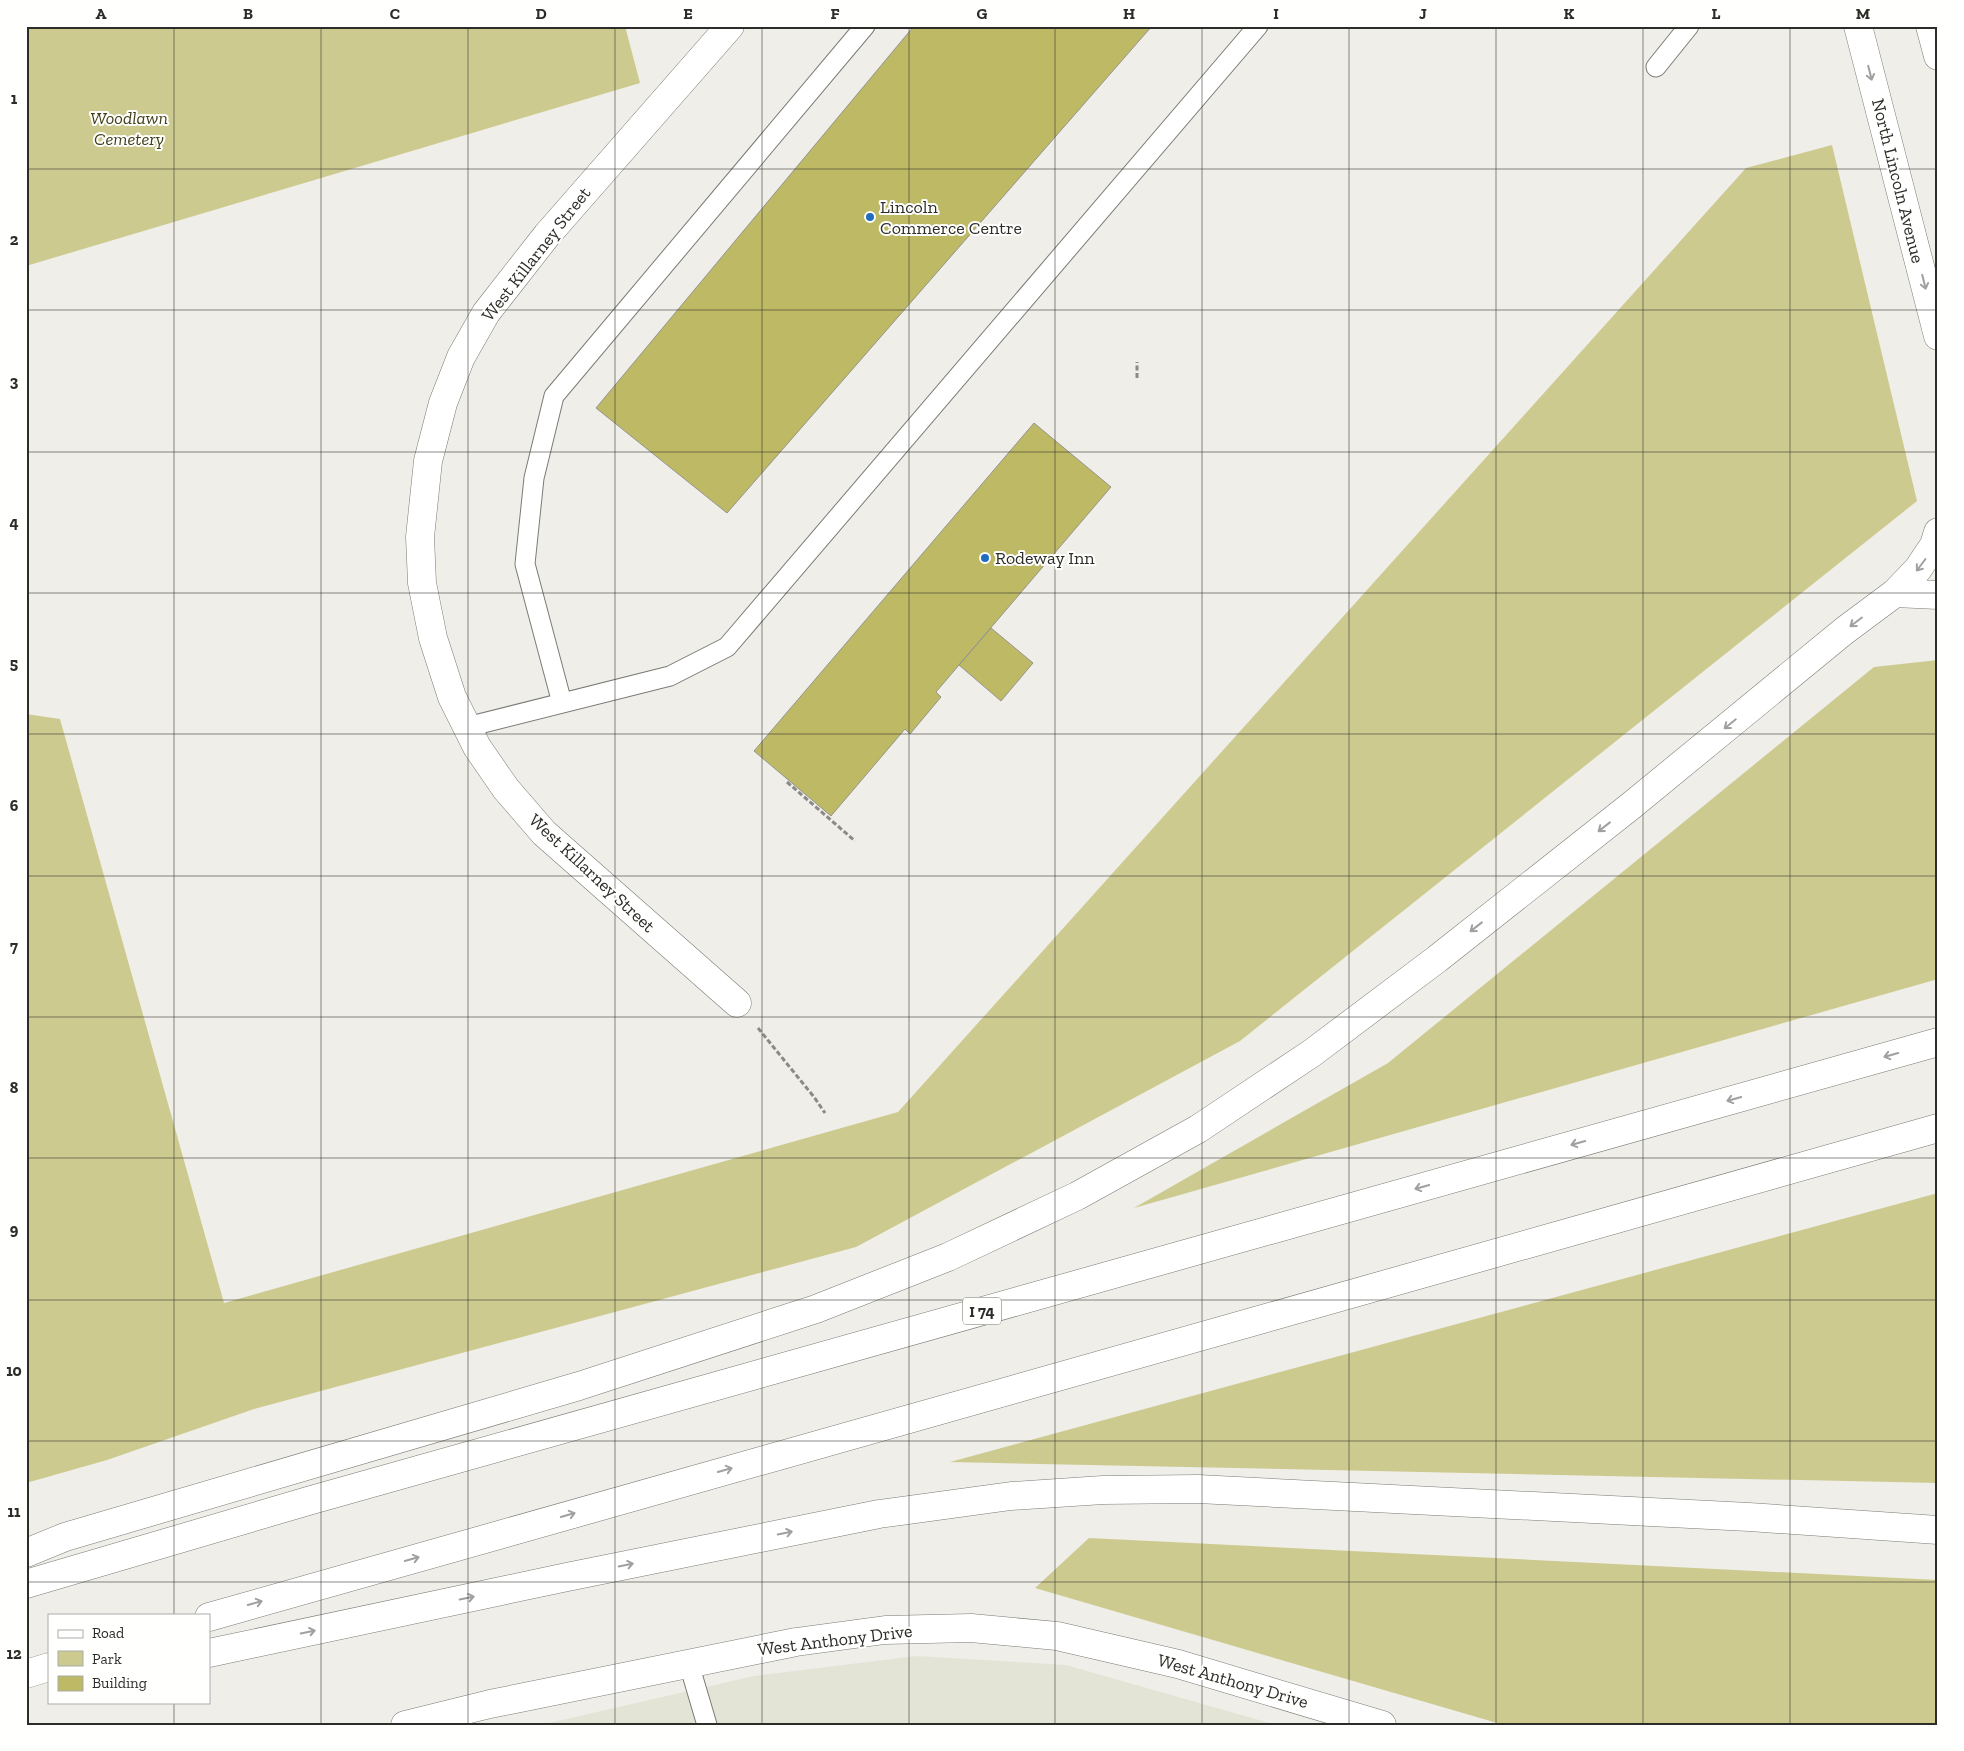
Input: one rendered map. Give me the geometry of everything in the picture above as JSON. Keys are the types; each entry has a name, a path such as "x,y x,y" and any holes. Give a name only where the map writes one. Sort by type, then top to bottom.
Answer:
{"main road":[{"name":"West Killarney Street","path":"730,26 547,235 486,313 461,357 443,404 428,461 420,537 422,583 433,638 452,696 477,747 506,789 544,832 737,1002"},
{"name":"North Lincoln Avenue","path":"1858,26 1938,336"},
{"path":"1930,26 1938,56"},
{"path":"26,1553 66,1537 579,1386 816,1309 948,1257 1077,1196 1198,1129 1312,1053 1437,959 1632,805 1844,631 1895,593 1918,569 1934,546 1938,532"},
{"path":"1895,593 1938,595"},
{"name":"I 74","path":"26,1584 308,1501 1938,1042"},
{"path":"210,1617 1938,1128"},
{"path":"210,1653 567,1577 879,1514 1011,1496 1103,1490 1198,1489 1749,1517 1938,1530"},
{"name":"West Anthony Drive","path":"413,1724 490,1704 796,1642 876,1631 971,1628 1057,1636 1178,1664 1333,1718 1382,1725"},
{"path":"26,1674 48,1667"},
{"path":"26,1691 48,1687"}],"lane":[{"path":"562,703 525,564 534,478 554,396 865,26"},
{"path":"467,727 670,676 727,647 1258,26"},
{"path":"1656,67 1689,26"},
{"path":"689,1664 707,1725"}],"path":[{"path":"1137,362 1137,378"},
{"path":"787,782 855,842"},
{"path":"737,1002 825,1113"}],"shaded area":[{"path":"916,1656 1066,1665 1276,1725 540,1725 754,1676"}],"green space":[{"name":"Woodlawn Cemetery","path":"26,26 625,26 640,83 26,266"},
{"path":"1832,145 1917,501 1240,1041 856,1247 254,1409 107,1460 26,1483 26,714 60,719 224,1303 898,1112 1746,168"},
{"path":"1938,660 1938,979 1134,1208 1388,1063 1874,667"},
{"path":"1938,1193 1938,1483 950,1462"},
{"path":"1089,1538 1938,1580 1938,1725 1504,1725 1035,1588"}],"building":[{"name":"Lincoln Commerce Centre","path":"914,26 1152,26 727,513 596,408"},
{"name":"Rodeway Inn","path":"1034,423 1111,487 936,692 941,697 910,734 905,729 831,816 754,751"},
{"path":"991,628 1033,663 1001,701 959,665"}],"place":[{"name":"Lincoln Commerce Centre","path":"870,217"},
{"name":"Rodeway Inn","path":"985,558"}]}
